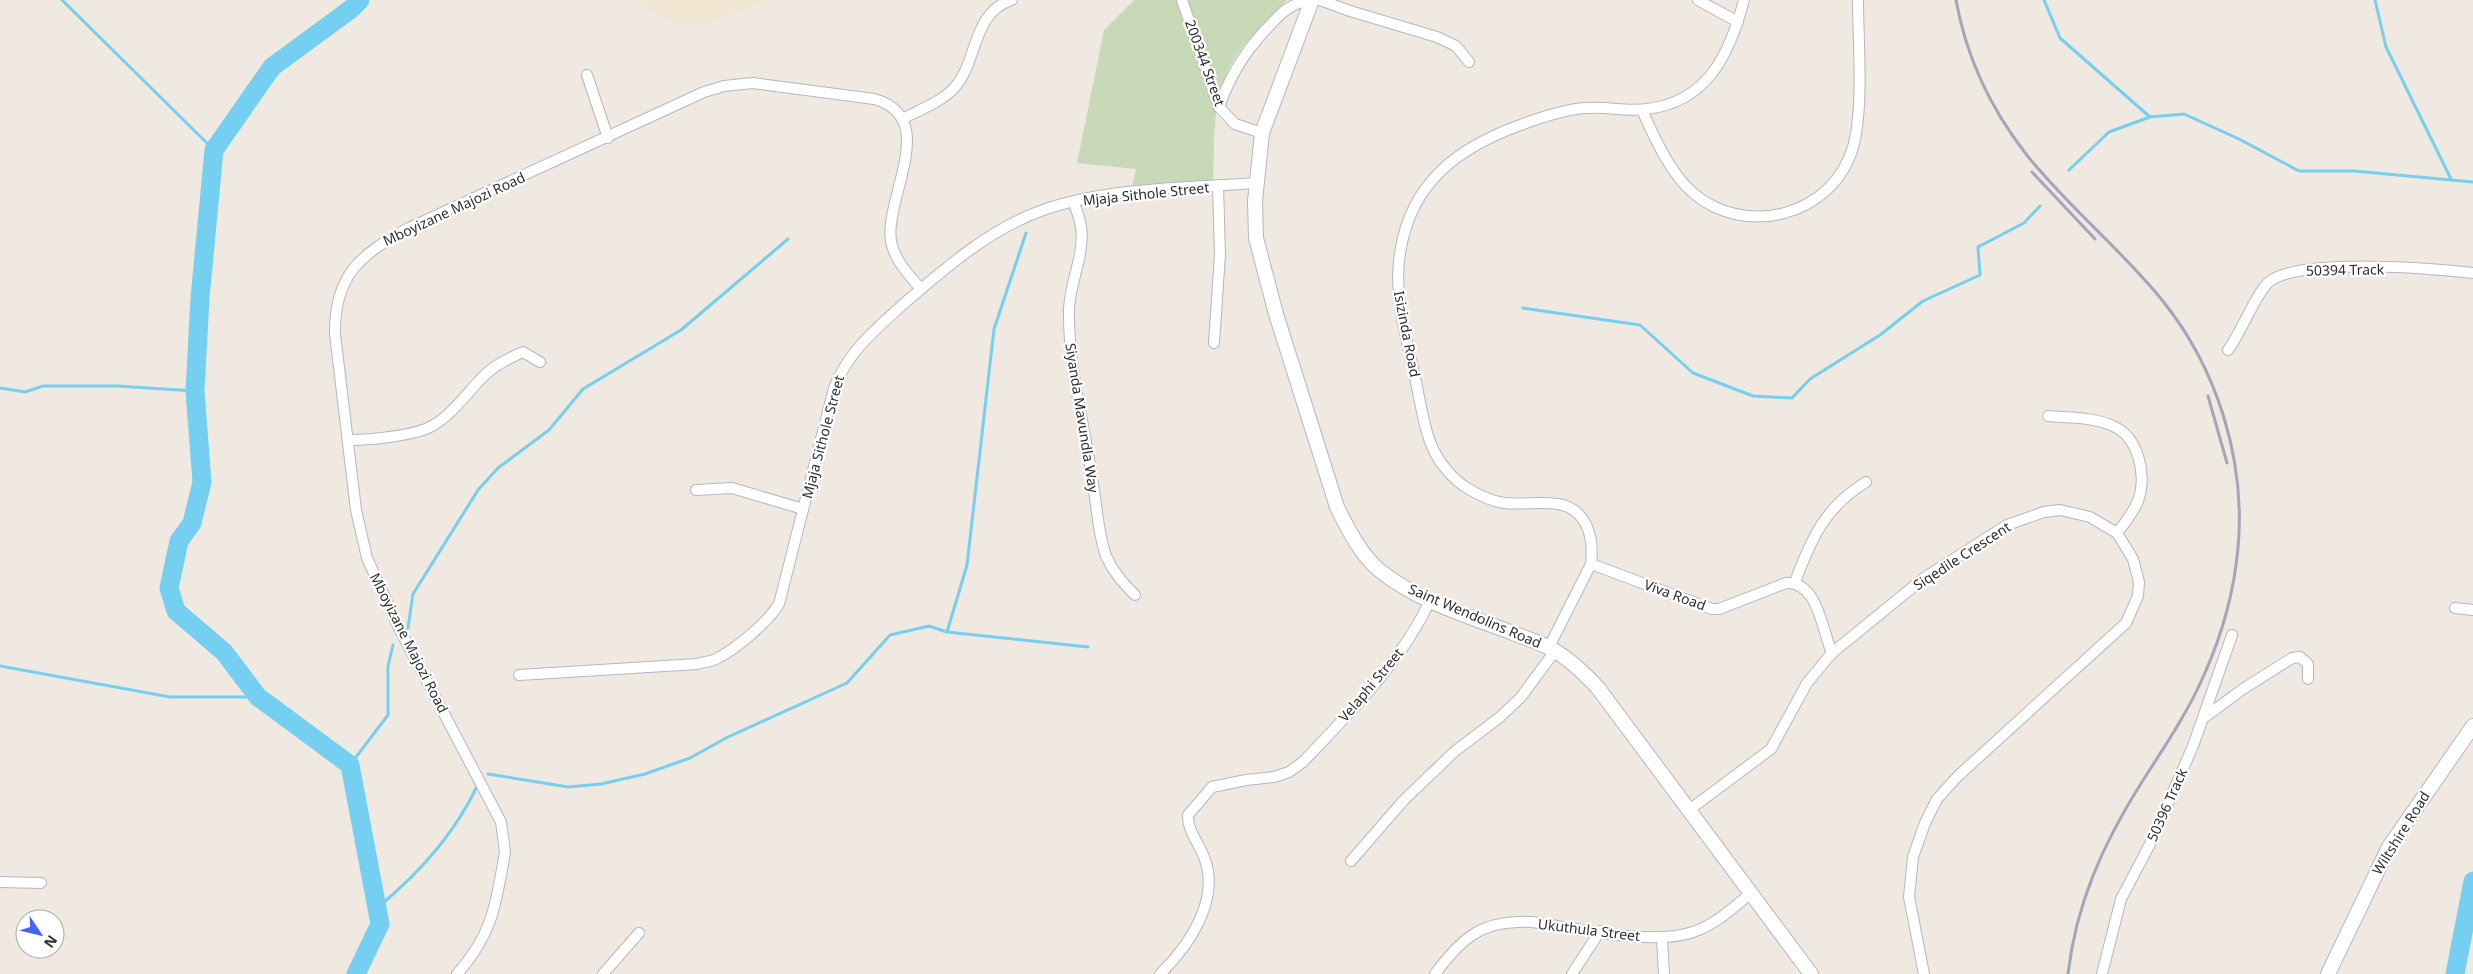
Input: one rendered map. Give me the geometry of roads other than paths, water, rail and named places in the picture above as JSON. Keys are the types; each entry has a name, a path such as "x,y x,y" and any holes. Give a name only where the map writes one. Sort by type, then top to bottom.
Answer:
{"street":[{"path":"921,289 898,260 891,241 892,219 908,145 907,132 902,120 945,96 955,87 962,76 978,34 991,12 996,6 1012,0"},
{"name":"200344 Street","path":"1182,0 1219,107 1235,124 1262,133"},
{"path":"1219,107 1229,79 1239,61 1283,12 1306,0"},
{"name":"Saint Wendolins Road","path":"1312,0 1262,133 1256,183 1256,238 1265,276 1337,507 1360,549 1378,569 1401,586 1430,601 1552,649 1578,667 1598,688 1811,974"},
{"path":"1320,0 1350,12 1437,37 1456,46 1469,62"},
{"path":"1698,0 1738,22"},
{"name":"Isizinda Road","path":"1552,649 1591,564 1593,550 1591,532 1579,516 1560,504 1504,503 1488,499 1466,487 1448,471 1434,453 1422,413 1398,293 1398,270 1404,233 1416,204 1432,179 1454,158 1502,132 1570,110 1585,108 1642,110 1670,104 1694,91 1704,82 1727,53 1744,0"},
{"path":"1642,110 1664,152 1686,186 1713,206 1747,218 1780,216 1799,210 1826,191 1842,170 1852,148 1857,117 1858,0"},
{"path":"587,75 608,138"},
{"name":"Mboyizane Majozi Road","path":"456,974 478,948 491,922 506,852 504,831 399,628 372,570 356,510 349,440 336,350 335,317 341,291 361,259 376,246 409,228 608,138 704,92 735,84 753,83 874,99 886,103 902,120"},
{"name":"Mjaja Sithole Street","path":"519,675 697,664 715,660 764,624 779,604 834,388 841,370 864,338 921,289 989,236 1046,209 1104,196 1256,183"},
{"path":"1214,343 1220,254 1218,186"},
{"name":"Siyanda Mavundla Way","path":"1074,202 1081,227 1081,239 1069,307 1069,340 1073,378 1093,479 1100,535 1111,566 1118,578 1135,595"},
{"name":"50394 Track","path":"2228,350 2268,282 2288,272 2312,269 2361,268 2473,273"},
{"path":"349,440 390,437 430,428 447,416 479,380 503,361 523,352 540,362"},
{"path":"2048,416 2099,421 2120,429 2131,442 2141,469 2141,489 2131,515 2117,533"},
{"path":"1832,653 1812,597 1802,585 1795,582 1810,545 1830,512 1843,497 1866,482"},
{"path":"696,490 732,488 803,509"},
{"name":"Siqedile Crescent","path":"1689,810 1771,749 1807,683 1832,653 1924,578 2007,525 2044,512 2060,510 2090,517 2117,533 2133,559 2139,582 2138,596 2126,623 1958,776 1937,799 1924,823 1913,857 1909,897 1924,974"},
{"name":"Viva Road","path":"1591,564 1712,609 1719,609 1786,583 1795,582"},
{"name":"Velaphi Street","path":"1160,974 1173,962 1194,931 1205,907 1208,876 1206,860 1189,827 1188,815 1212,787 1274,777 1303,762 1382,676 1411,636 1430,601"},
{"path":"2455,608 2473,610"},
{"name":"50396 Track","path":"2102,974 2121,899 2150,844 2205,717 2232,635"},
{"path":"1351,860 1403,800 1454,752 1500,717 1520,697 1552,649"},
{"path":"2205,717 2243,689 2292,658 2300,657 2308,664 2308,679"},
{"name":"Wiltshire Road","path":"2328,974 2389,847 2473,726"},
{"path":"0,882 41,883"},
{"name":"Ukuthula Street","path":"1435,974 1459,944 1491,924 1532,922 1662,938 1683,935 1700,929 1728,912 1751,893"},
{"path":"1572,974 1600,931"},
{"path":"603,974 639,933"},
{"path":"1662,938 1664,974"}],"waterway":[{"path":"62,0 214,150"},
{"path":"356,974 380,924 350,765 258,697 224,652 176,611 169,588 179,541 192,523 202,482 195,391 200,298 214,150 272,67 351,9 360,0"},
{"path":"2044,0 2060,38 2150,117 2184,114 2239,139 2299,171 2354,171 2473,182"},
{"path":"2375,0 2386,47 2451,179"},
{"path":"2069,170 2109,132 2150,117"},
{"path":"1523,308 1640,325 1693,373 1753,396 1792,398 1810,379 1880,335 1923,301 1980,275 1978,247 2024,223 2040,206"},
{"path":"947,632 967,565 994,329 1026,233"},
{"path":"408,628 413,594 478,490 498,468 549,430 583,389 681,330 788,239"},
{"path":"0,388 25,392 43,386 117,386 195,391"},
{"path":"488,774 568,787 601,784 645,774 690,758 728,737 847,683 890,635 929,626 947,632 1088,647"},
{"path":"350,765 388,715 388,666 393,645"},
{"path":"0,666 170,697 258,697"},
{"path":"377,908 407,881 434,852 459,819 478,784"},
{"path":"2455,974 2473,881"}],"railway":[{"path":"1956,0 1960,21 1973,61 1991,100 2013,137 2042,173 2146,281 2181,327 2198,355 2224,416 2237,482 2239,515 2236,564 2230,597 2216,644 2190,704 2127,807 2103,852 2077,923 2068,974"},
{"path":"2032,172 2095,239"},
{"path":"2208,396 2227,463"}]}
